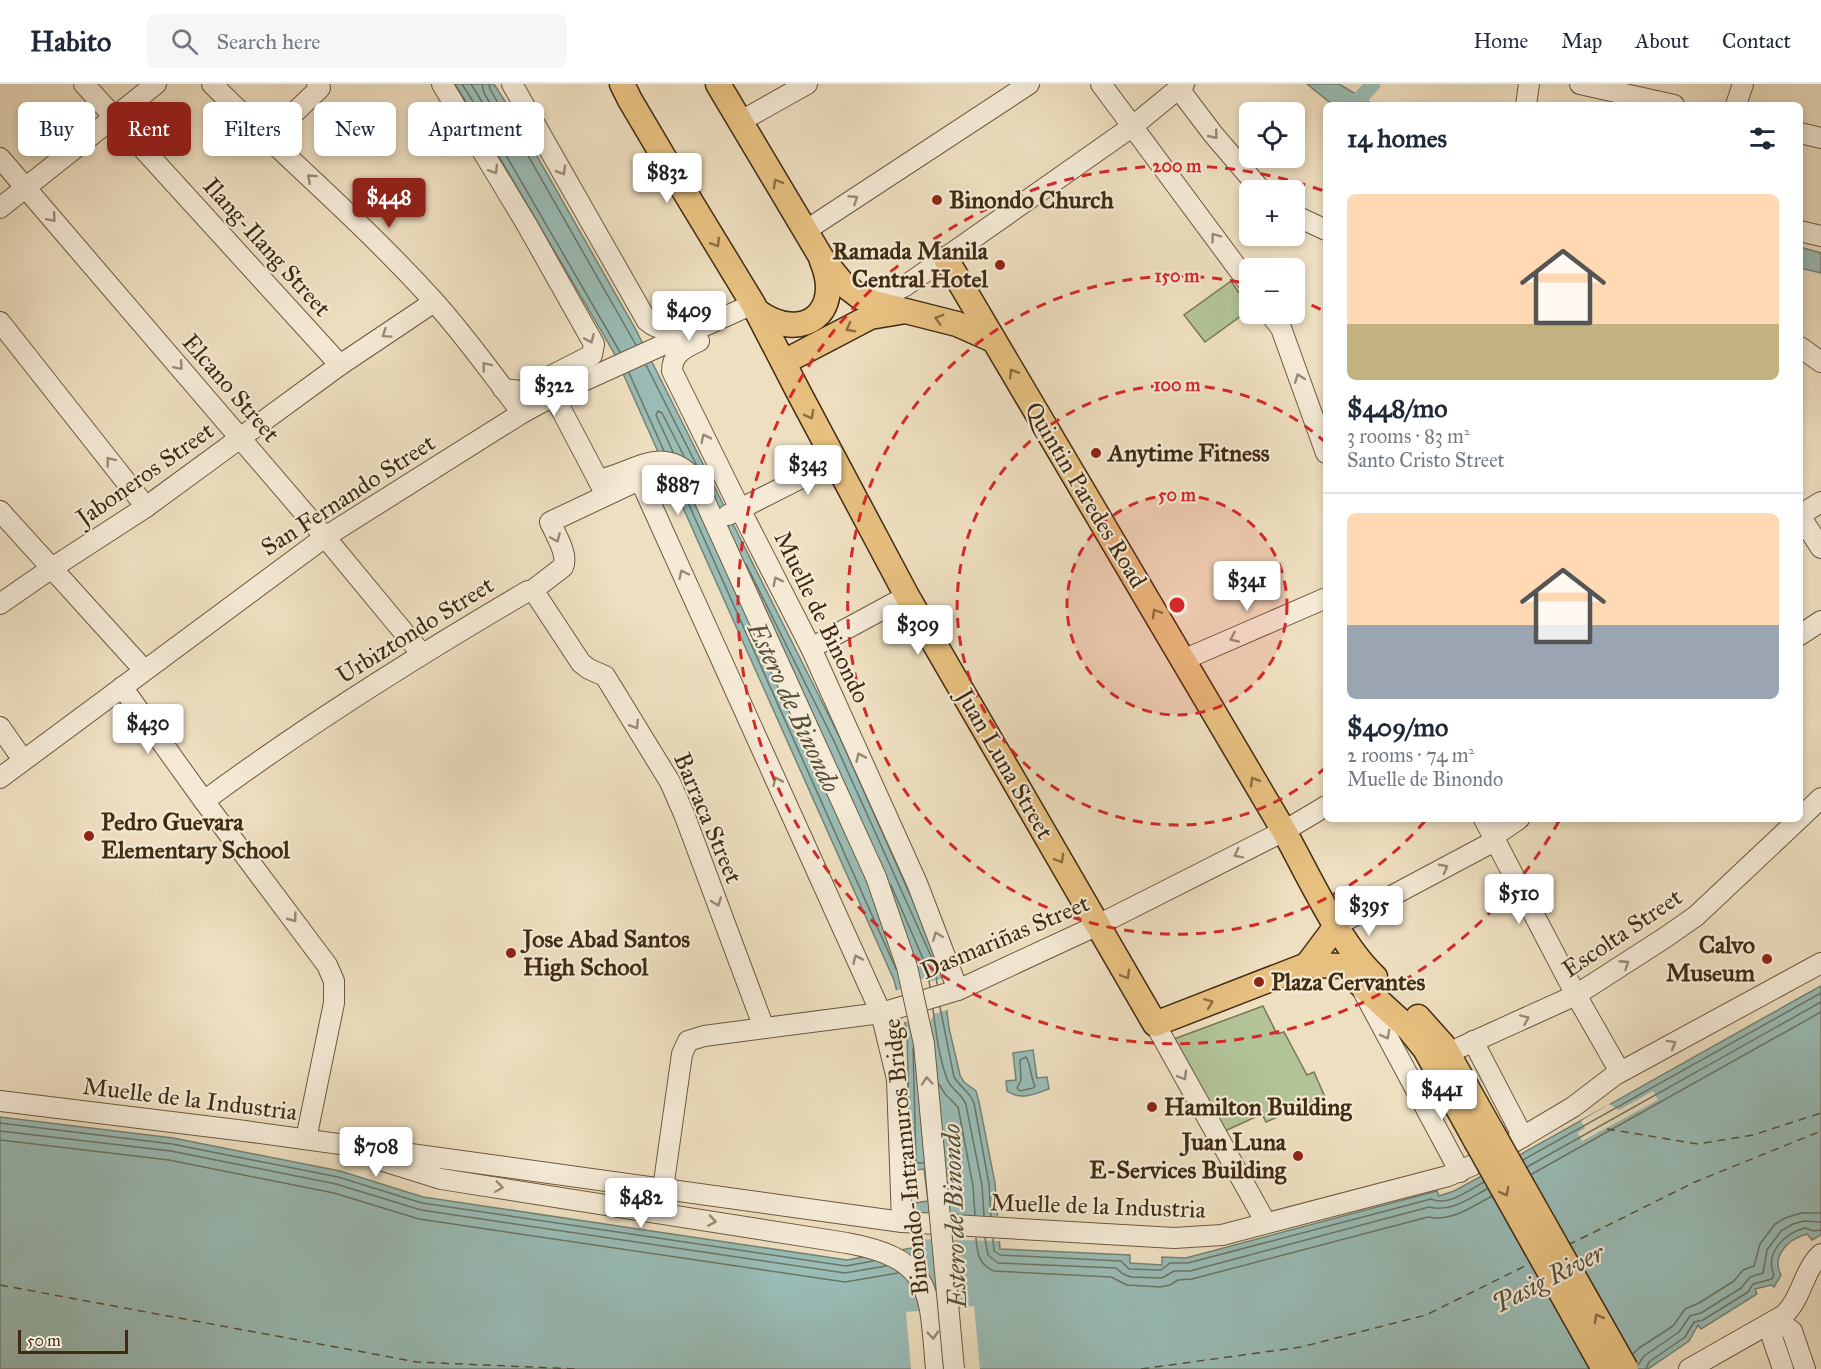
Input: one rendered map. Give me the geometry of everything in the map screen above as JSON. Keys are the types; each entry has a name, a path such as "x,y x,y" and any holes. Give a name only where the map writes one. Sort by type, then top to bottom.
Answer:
{"main road":[{"name":"Juan Luna Street","path":"622,84 755,308 907,596 1155,1024"},
{"path":"718,84 821,257 843,284 860,297 886,308 957,324 993,340"},
{"path":"755,308 771,320 790,324 806,322 820,314 829,294 827,273 821,257"},
{"name":"Quintin Paredes Road","path":"946,259 1284,831 1336,925 1369,972 1421,1020 1448,1053 1484,1137"},
{"path":"784,362 870,317 905,312"},
{"path":"1307,965 1336,925"},
{"path":"1155,1024 1307,965 1344,966 1408,1028 1425,1049 1484,1137 1626,1369"},
{"path":"1484,1137 1604,1369"}],"street":[{"name":"Ilang-Ilang Street","path":"84,84 107,108"},
{"path":"134,102 156,84"},
{"path":"212,84 230,102"},
{"path":"302,105 320,88 317,84"},
{"path":"442,84 527,225 594,344 592,355 521,391 503,389"},
{"path":"512,84 649,324 669,330 737,299 745,299 755,308"},
{"path":"741,121 807,84"},
{"path":"805,231 1029,84"},
{"path":"1101,84 1239,270"},
{"path":"1526,102 1529,84"},
{"path":"1580,84 1661,102"},
{"path":"1737,102 1743,84"},
{"path":"860,297 885,296 896,292 1133,126 1182,86 1213,134 1252,180"},
{"path":"0,208 107,124"},
{"path":"1803,134 1821,138"},
{"name":"Ilang-Ilang Street","path":"151,156 340,365"},
{"path":"286,156 331,196 434,302 522,413"},
{"name":"Elcano Street","path":"0,158 325,537 421,653"},
{"path":"1305,220 1323,229"},
{"path":"1803,232 1821,236"},
{"name":"Jaboneros Street","path":"0,604 146,507 340,365 434,302"},
{"name":"San Fernando Street","path":"0,778 325,537 522,413 574,386 724,317 755,308"},
{"name":"Muelle de Binondo","path":"755,308 681,350 674,358 672,371 737,511 811,648 917,883 952,992"},
{"path":"0,322 146,507"},
{"path":"1278,324 1323,445"},
{"path":"1803,349 1821,362"},
{"path":"554,396 602,488 637,481 644,485 888,1010 897,1079 910,1223"},
{"name":"Binondo-Intramuros Bridge","path":"602,488 639,467 662,460 675,463 695,479 876,877 907,967 924,1044 954,1369"},
{"path":"715,521 835,461"},
{"name":"Urbiztondo Street","path":"204,801 259,761 421,653 533,590 565,563 550,522 602,488"},
{"path":"1803,514 1821,502"},
{"path":"0,510 144,670"},
{"path":"1803,521 1821,548"},
{"name":"Barraca Street","path":"533,590 580,663 605,676 675,793 764,1028"},
{"path":"811,648 907,596"},
{"path":"1183,660 1323,599"},
{"path":"1803,633 1821,621"},
{"path":"122,687 327,965 333,981 334,1003 315,1140"},
{"path":"0,728 23,760"},
{"name":"Escolta Street","path":"1803,816 1821,798"},
{"name":"Dasmariñas Street","path":"663,1189 682,1054 688,1041 704,1036 888,1010 952,992 1098,925 1284,831 1323,808"},
{"path":"1486,822 1576,995 1620,1072"},
{"path":"1336,925 1482,848 1514,822"},
{"name":"Escolta Street","path":"1448,1053 1576,995 1666,938 1696,916 1797,822"},
{"path":"1473,1041 1519,1139 1573,1107 1620,1072 1821,963"},
{"name":"Muelle de la Industria","path":"0,1101 315,1140 910,1223 1173,1238 1222,1235 1466,1169 1359,983"},
{"name":"Juan Luna Street","path":"1155,1024 1266,1223"},
{"name":"Binondo-Intramuros Bridge","path":"315,1140 441,1179 880,1250 904,1263 925,1287 931,1310 936,1369"},
{"path":"1689,1369 1777,1320 1791,1309 1809,1269 1821,1254"},
{"path":"1777,1320 1772,1337 1783,1369"},
{"path":"1777,1320 1792,1331 1805,1369"}],"green space":[{"path":"1231,281 1239,293 1239,317 1205,342 1184,315"},
{"path":"1263,1006 1277,1034 1284,1032 1307,1075 1314,1072 1325,1097 1266,1122 1262,1114 1225,1131 1174,1039"}],"water":[{"path":"455,84 494,84 505,102 466,102"},
{"path":"1307,84 1339,84 1369,102 1329,102"},
{"path":"499,156 537,156 636,330 840,738 941,964 949,1028 960,1075 964,1082 976,1091 979,1102 995,1183 1000,1249 1130,1255 1130,1263 1162,1265 1162,1257 1186,1258 1437,1191 1439,1196 1454,1191 1500,1166 1821,986 1821,1235 1812,1240 1807,1234 1788,1244 1778,1261 1781,1275 1774,1287 1771,1285 1755,1289 1757,1294 1701,1329 1698,1325 1689,1341 1648,1369 0,1369 0,1117 173,1138 340,1171 423,1197 847,1260 917,1247 914,1203 928,1201 924,1169 910,1171 907,1032 894,980 613,351"},
{"path":"1803,248 1821,253 1821,273 1803,269"},
{"path":"1033,1050 1037,1078 1047,1077 1049,1089 1028,1096 1012,1094 1007,1091 1006,1081 1016,1080 1013,1053"}],"pier":[{"path":"916,976 928,982 945,978 946,981 950,1009 934,1014 929,1024 912,1024 908,1021 902,1023 894,991 902,989"},
{"path":"1653,1091 1658,1100 1582,1141 1578,1133 1585,1128 1581,1121 1609,1104 1619,1110"},
{"path":"912,1214 1000,1216 1001,1241 914,1239"},
{"path":"974,1306 980,1369 911,1369 906,1312"}],"waterway":[{"path":"1357,102 1373,84"}],"ferry route":[{"path":"1607,1129 1698,1144 1753,1135 1821,1113"},
{"path":"1568,1245 1695,1182 1821,1131"},
{"path":"1141,1369 1301,1347 1426,1315 1531,1263"},
{"path":"0,1285 417,1362 576,1369"}],"place":[{"name":"Binondo Church","path":"937,200"},
{"name":"Ramada Manila Central Hotel","path":"1000,265"},
{"name":"Anytime Fitness","path":"1096,453"},
{"name":"Pedro Guevara Elementary School","path":"89,836"},
{"name":"Jose Abad Santos High School","path":"511,953"},
{"name":"Calvo Museum","path":"1767,959"},
{"name":"Plaza Cervantes","path":"1259,982"},
{"name":"Hamilton Building","path":"1152,1107"},
{"name":"Juan Luna E-Services Building","path":"1298,1156"}],"water label":[{"name":"Estero de Binondo","path":"794,707"},
{"name":"Estero de Binondo","path":"954,1216"},
{"name":"Pasig River","path":"1548,1278"}]}
